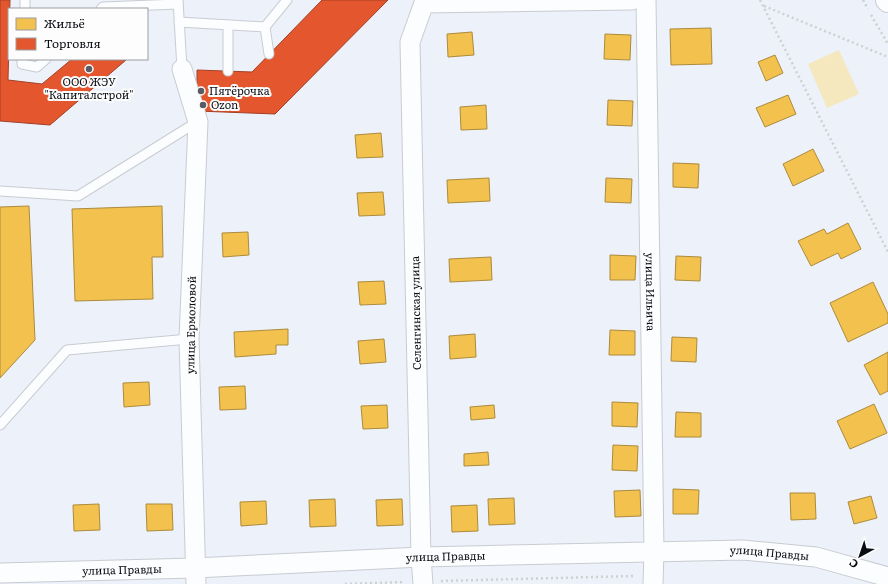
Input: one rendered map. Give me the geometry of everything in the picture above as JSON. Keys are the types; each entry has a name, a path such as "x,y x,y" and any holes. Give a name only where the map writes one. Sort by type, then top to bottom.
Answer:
{"street":[{"name":"Селенгинская улица","path":"423,582 421,557 410,42 424,3 632,0"},
{"name":"улица Ильича","path":"646,0 654,551 653,580"},
{"name":"улица Ермоловой","path":"182,69 198,122 189,339 195,576"},
{"name":"улица Правды","path":"0,573 195,576 421,557 743,550 816,556 888,577"}],"lane":[{"path":"269,54 265,27 287,0"},
{"path":"102,8 178,2 182,69"},
{"path":"179,22 265,27"},
{"path":"228,25 228,71"},
{"path":"22,60 22,64 37,67 45,60"},
{"path":"0,191 78,196 198,122"},
{"path":"0,425 67,350 189,339"}],"path":[{"path":"760,0 888,252"},
{"path":"862,0 888,44"},
{"path":"764,6 888,57"},
{"path":"344,584 653,580"}],"shaded area":[{"path":"839,50 859,94 827,108 808,64"}],"building: Жильё":[{"path":"711,28 712,64 671,65 670,29"},
{"path":"472,32 474,55 448,57 447,34"},
{"path":"605,34 631,35 630,60 604,59"},
{"path":"775,55 783,73 766,81 758,62"},
{"path":"788,95 796,114 765,127 756,108"},
{"path":"608,100 633,101 632,126 607,125"},
{"path":"486,105 487,129 461,130 460,107"},
{"path":"381,133 383,157 357,158 355,135"},
{"path":"813,149 824,171 793,186 783,164"},
{"path":"673,163 699,164 698,188 673,187"},
{"path":"489,178 490,201 448,203 447,180"},
{"path":"606,178 632,179 631,203 605,202"},
{"path":"383,192 385,215 359,216 357,193"},
{"path":"29,206 35,340 0,378 0,207"},
{"path":"162,206 163,257 152,257 153,299 75,301 72,209"},
{"path":"848,223 861,249 841,259 838,253 811,266 798,241 824,229 827,234"},
{"path":"248,232 249,255 223,257 222,233"},
{"path":"610,255 636,256 635,280 610,280"},
{"path":"676,256 701,257 700,281 675,280"},
{"path":"491,257 492,280 450,282 449,259"},
{"path":"384,281 386,304 360,305 358,282"},
{"path":"873,282 888,314 888,323 848,342 830,303"},
{"path":"288,329 288,345 276,345 276,354 235,357 234,332"},
{"path":"610,330 635,331 635,355 609,355"},
{"path":"475,334 476,357 450,359 449,336"},
{"path":"672,337 697,338 696,362 671,361"},
{"path":"384,339 386,362 360,364 358,341"},
{"path":"888,352 888,391 880,395 864,365"},
{"path":"149,382 150,405 124,407 123,383"},
{"path":"245,386 246,409 220,410 219,387"},
{"path":"612,402 638,403 637,427 612,426"},
{"path":"874,404 887,433 850,449 837,421"},
{"path":"387,405 388,428 363,429 361,406"},
{"path":"494,405 495,418 471,420 470,407"},
{"path":"676,412 701,413 701,437 675,437"},
{"path":"613,445 638,446 637,471 612,470"},
{"path":"488,452 489,465 464,466 464,454"},
{"path":"673,489 699,490 698,514 673,514"},
{"path":"640,490 641,516 615,517 614,491"},
{"path":"790,493 815,493 816,519 791,520"},
{"path":"871,496 877,518 854,524 848,502"},
{"path":"514,498 515,524 489,525 488,499"},
{"path":"335,499 336,526 310,527 309,500"},
{"path":"402,499 403,525 377,526 376,500"},
{"path":"266,501 267,524 241,526 240,502"},
{"path":"99,504 100,530 74,531 73,505"},
{"path":"146,504 172,504 173,530 147,531"},
{"path":"477,505 478,531 452,532 451,506"}],"building: Торговля":[{"name":"ООО ЖЭУ \"Капиталстрой\"","path":"0,0 10,0 10,8 8,8 8,80 42,84 71,60 126,60 50,125 0,121"},
{"path":"322,0 388,0 275,114 197,111 197,70 252,72"}],"place":[{"name":"ООО ЖЭУ \"Капиталстрой\"","path":"89,69"},
{"name":"Пятёрочка","path":"201,91"},
{"name":"Ozon","path":"203,105"}]}
